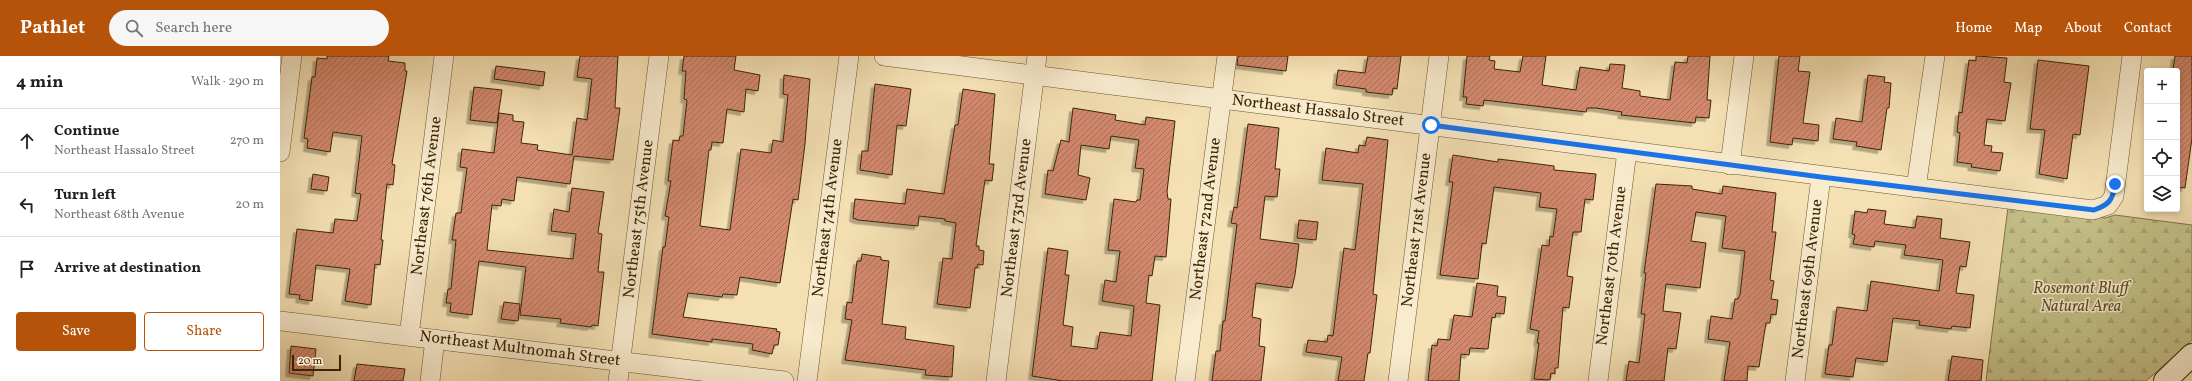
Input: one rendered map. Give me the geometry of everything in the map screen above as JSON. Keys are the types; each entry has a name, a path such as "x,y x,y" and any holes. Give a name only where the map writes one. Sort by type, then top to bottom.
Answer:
{"street":[{"path":"280,152 292,56"},
{"name":"Northeast 76th Avenue","path":"409,336 444,56"},
{"name":"Northeast 75th Avenue","path":"618,381 660,56"},
{"name":"Northeast 74th Avenue","path":"807,381 848,56"},
{"name":"Northeast Hassalo Street","path":"884,56 1431,125 1821,177 2094,210 2108,204 2114,196 2132,56"},
{"name":"Northeast 73rd Avenue","path":"996,381 1037,56"},
{"name":"Northeast 72nd Avenue","path":"1186,381 1227,56"},
{"name":"Northeast 71st Avenue","path":"1398,381 1439,56"},
{"path":"1730,165 1744,56"},
{"path":"1916,188 1935,56"},
{"name":"Northeast 70th Avenue","path":"1598,381 1627,151"},
{"name":"Northeast 69th Avenue","path":"1795,381 1821,177"},
{"name":"Northeast Multnomah Street","path":"280,321 784,381"},
{"path":"430,381 435,339"},
{"path":"2165,381 2192,355"}],"green space":[{"name":"Rosemont Bluff Natural Area","path":"2008,207 2105,218 2115,215 2192,225 2192,340 2146,381 1986,381"}],"building":[{"path":"327,56 389,56 388,61 405,63 405,71 407,71 392,164 395,165 393,185 387,184 380,265 375,264 371,305 345,301 350,269 316,265 312,301 299,299 300,295 289,294 297,229 333,233 335,219 357,221 361,194 355,193 362,136 333,132 330,152 307,148 308,139 304,138 312,77 315,77 317,58 327,59"},
{"path":"580,56 618,56 615,108 620,108 613,160 574,156 570,184 517,177 514,201 502,199 501,206 492,205 487,250 573,259 576,234 551,231 554,209 569,212 572,188 604,192 598,233 602,234 598,272 604,272 598,326 592,325 591,327 560,323 561,319 520,315 526,267 479,261 472,315 450,312 451,303 446,303 448,289 451,289 456,240 452,240 456,213 461,213 467,168 460,167 462,149 494,153 499,113 513,115 513,121 524,122 521,143 538,145 537,150 572,155 577,118 587,120 592,79 577,77"},
{"path":"684,56 736,56 734,70 760,75 758,91 746,89 744,112 727,109 723,143 712,142 711,150 709,150 700,226 730,230 741,149 771,153 773,140 783,142 788,95 783,94 784,75 810,79 805,144 798,200 793,199 780,283 740,277 737,295 723,294 722,297 688,293 683,317 777,329 776,331 780,332 778,345 774,345 772,354 752,350 753,344 712,339 712,342 652,334 663,247 665,247 669,217 665,216 671,181 668,181 673,140 679,141 680,136 683,136 687,100 684,99 686,71 682,71"},
{"path":"1238,56 1288,56 1286,71 1237,65"},
{"path":"1368,56 1401,56 1397,89 1393,88 1392,95 1366,92 1366,89 1336,85 1338,70 1365,73"},
{"path":"1467,56 1490,56 1489,60 1495,61 1494,69 1520,72 1523,56 1546,56 1542,85 1576,90 1580,67 1609,71 1610,64 1625,65 1622,88 1640,91 1640,96 1670,100 1675,62 1687,63 1688,56 1710,56 1707,100 1711,100 1709,118 1696,117 1695,123 1621,115 1622,112 1596,108 1587,108 1586,112 1484,100 1483,106 1466,104 1467,97 1463,97"},
{"path":"1779,56 1800,56 1798,71 1810,72 1803,123 1819,125 1818,141 1793,138 1792,145 1770,142"},
{"path":"1976,56 2007,58 2004,82 2011,83 2005,121 1987,119 1984,145 1992,146 1991,152 2003,153 2000,171 1971,167 1972,164 1957,162 1960,133 1957,132 1959,112 1962,113 1969,60 1976,61"},
{"path":"2175,56 2192,56 2192,138 2185,188 2180,187 2180,68 2173,68"},
{"path":"2038,60 2089,66 2080,135 2073,134 2067,179 2039,174 2045,130 2030,129"},
{"path":"496,66 545,72 543,86 494,79"},
{"path":"1868,75 1885,77 1884,82 1891,83 1889,108 1887,108 1881,150 1856,146 1857,142 1833,139 1836,118 1862,122"},
{"path":"875,84 911,89 906,126 897,125 892,175 860,170 862,151 868,151"},
{"path":"474,87 502,90 497,123 470,120"},
{"path":"963,89 995,94 989,164 994,164 992,181 985,180 976,246 979,246 979,250 984,251 983,265 978,264 977,268 975,268 970,308 937,304 943,258 952,259 956,223 945,221 945,219 919,216 918,226 858,220 853,218 855,199 905,204 907,189 944,194 955,125 958,125"},
{"path":"1073,108 1116,115 1115,120 1145,125 1146,117 1175,121 1167,192 1168,199 1171,199 1166,257 1155,256 1152,276 1149,275 1146,303 1160,305 1152,381 1063,381 1032,376 1048,248 1068,251 1065,275 1069,275 1063,325 1073,327 1071,346 1097,349 1100,332 1131,336 1134,306 1102,301 1105,280 1116,282 1120,251 1108,250 1114,199 1136,202 1137,200 1140,200 1144,169 1135,168 1139,140 1111,136 1109,149 1081,145 1078,175 1090,178 1086,200 1045,194 1048,170 1053,171 1061,140 1069,142"},
{"path":"1248,124 1279,128 1275,169 1280,169 1277,197 1265,196 1260,239 1299,244 1295,275 1292,288 1256,283 1252,317 1261,319 1259,346 1265,347 1261,381 1212,381 1216,351 1220,351 1223,321 1225,321 1237,224 1231,223 1234,207 1237,208"},
{"path":"1367,137 1388,140 1373,294 1377,295 1370,353 1368,353 1364,381 1338,381 1342,357 1306,352 1308,340 1327,342 1328,335 1333,336 1344,248 1355,250 1363,184 1322,180 1326,148 1358,153 1359,145 1365,146"},
{"path":"1453,155 1498,162 1498,159 1554,166 1554,170 1596,174 1593,200 1585,199 1581,232 1573,232 1567,276 1573,277 1569,308 1563,307 1558,368 1555,368 1555,374 1551,373 1550,380 1534,379 1539,343 1537,343 1539,331 1530,329 1542,245 1549,246 1550,236 1553,237 1557,209 1539,207 1541,193 1494,187 1486,244 1482,243 1478,279 1440,275 1453,182 1449,182"},
{"path":"313,174 329,177 327,191 311,189"},
{"path":"1656,184 1692,186 1692,189 1722,194 1723,186 1776,193 1772,232 1776,232 1770,280 1774,281 1771,299 1778,300 1776,315 1771,314 1770,323 1766,323 1759,367 1748,366 1747,381 1724,381 1730,342 1708,339 1711,316 1732,319 1735,299 1738,299 1740,295 1745,251 1722,248 1726,216 1696,212 1691,241 1706,243 1700,288 1666,284 1663,311 1681,313 1676,349 1668,348 1664,381 1626,381 1629,361 1639,363 1645,314 1641,314 1646,273 1644,273"},
{"path":"1868,209 1886,211 1884,224 1915,228 1917,216 1942,219 1940,238 1970,242 1966,267 1960,266 1956,293 1974,295 1970,328 1952,326 1951,329 1919,325 1920,321 1893,318 1887,362 1856,358 1853,377 1825,374 1829,345 1832,345 1837,307 1867,311 1871,281 1939,291 1943,260 1904,255 1906,245 1875,241 1874,247 1853,244 1855,235 1852,234 1855,211 1867,213"},
{"path":"1299,220 1318,222 1316,240 1297,238"},
{"path":"862,254 881,257 881,260 889,261 882,324 906,327 905,339 954,346 952,377 925,375 926,370 845,360 852,320 845,319 847,302 852,303 857,261 861,261"},
{"path":"1477,283 1498,286 1497,296 1506,297 1504,314 1496,313 1495,318 1492,317 1488,349 1470,348 1469,355 1461,354 1459,381 1428,381 1432,345 1437,346 1438,339 1450,340 1454,315 1472,317"},
{"path":"504,302 520,304 518,321 501,319"},
{"path":"291,346 316,349 313,376 289,373"},
{"path":"1952,356 1983,360 1981,381 1948,381"},
{"path":"357,364 405,369 403,381 354,381"}],"route":[{"path":"1431,125 1821,177 2094,210 2108,204 2114,196 2115,184"}]}
